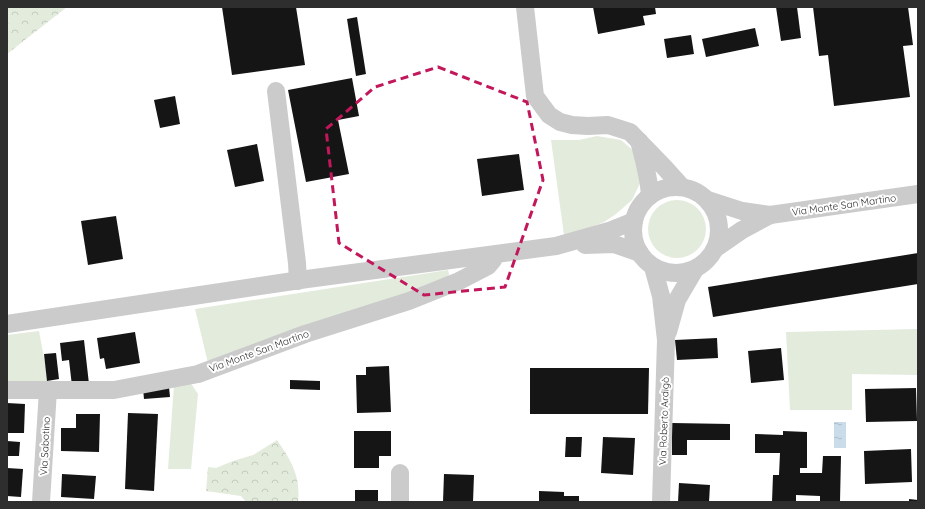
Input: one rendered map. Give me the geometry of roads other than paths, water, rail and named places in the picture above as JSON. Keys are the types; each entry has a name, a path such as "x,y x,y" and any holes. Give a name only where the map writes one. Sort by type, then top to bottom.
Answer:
{"street":[{"path":"525,7 535,96 548,115 560,122 572,125 608,125 630,132 682,187"},
{"path":"276,91 298,281"},
{"path":"638,139 646,165 650,196"},
{"path":"670,187 682,187 696,191 708,200 715,210 719,223 720,236 711,258 703,265 694,270 680,274 666,273 653,267 645,261 640,254 635,243 633,232 634,221 639,207 650,196 659,190 670,187"},
{"name":"Via Monte San Martino","path":"708,200 742,212 770,216 918,194"},
{"name":"Via Monte San Martino","path":"716,248 742,230 770,216"},
{"path":"556,246 609,231 634,221"},
{"path":"7,324 298,281 556,246 614,244 640,254"},
{"name":"Via Monte San Martino","path":"7,390 114,390 198,374 305,334 409,301 459,281 488,266 495,255"},
{"name":"Via Roberto Ardigò","path":"653,267 661,296 666,340 662,502"},
{"name":"Via Roberto Ardigò","path":"666,340 677,300 694,270"},
{"name":"Via Sabotino","path":"42,502 48,390"},
{"path":"400,473 400,502"}],"water":[{"path":"834,422 846,422 846,448 834,448"}]}
